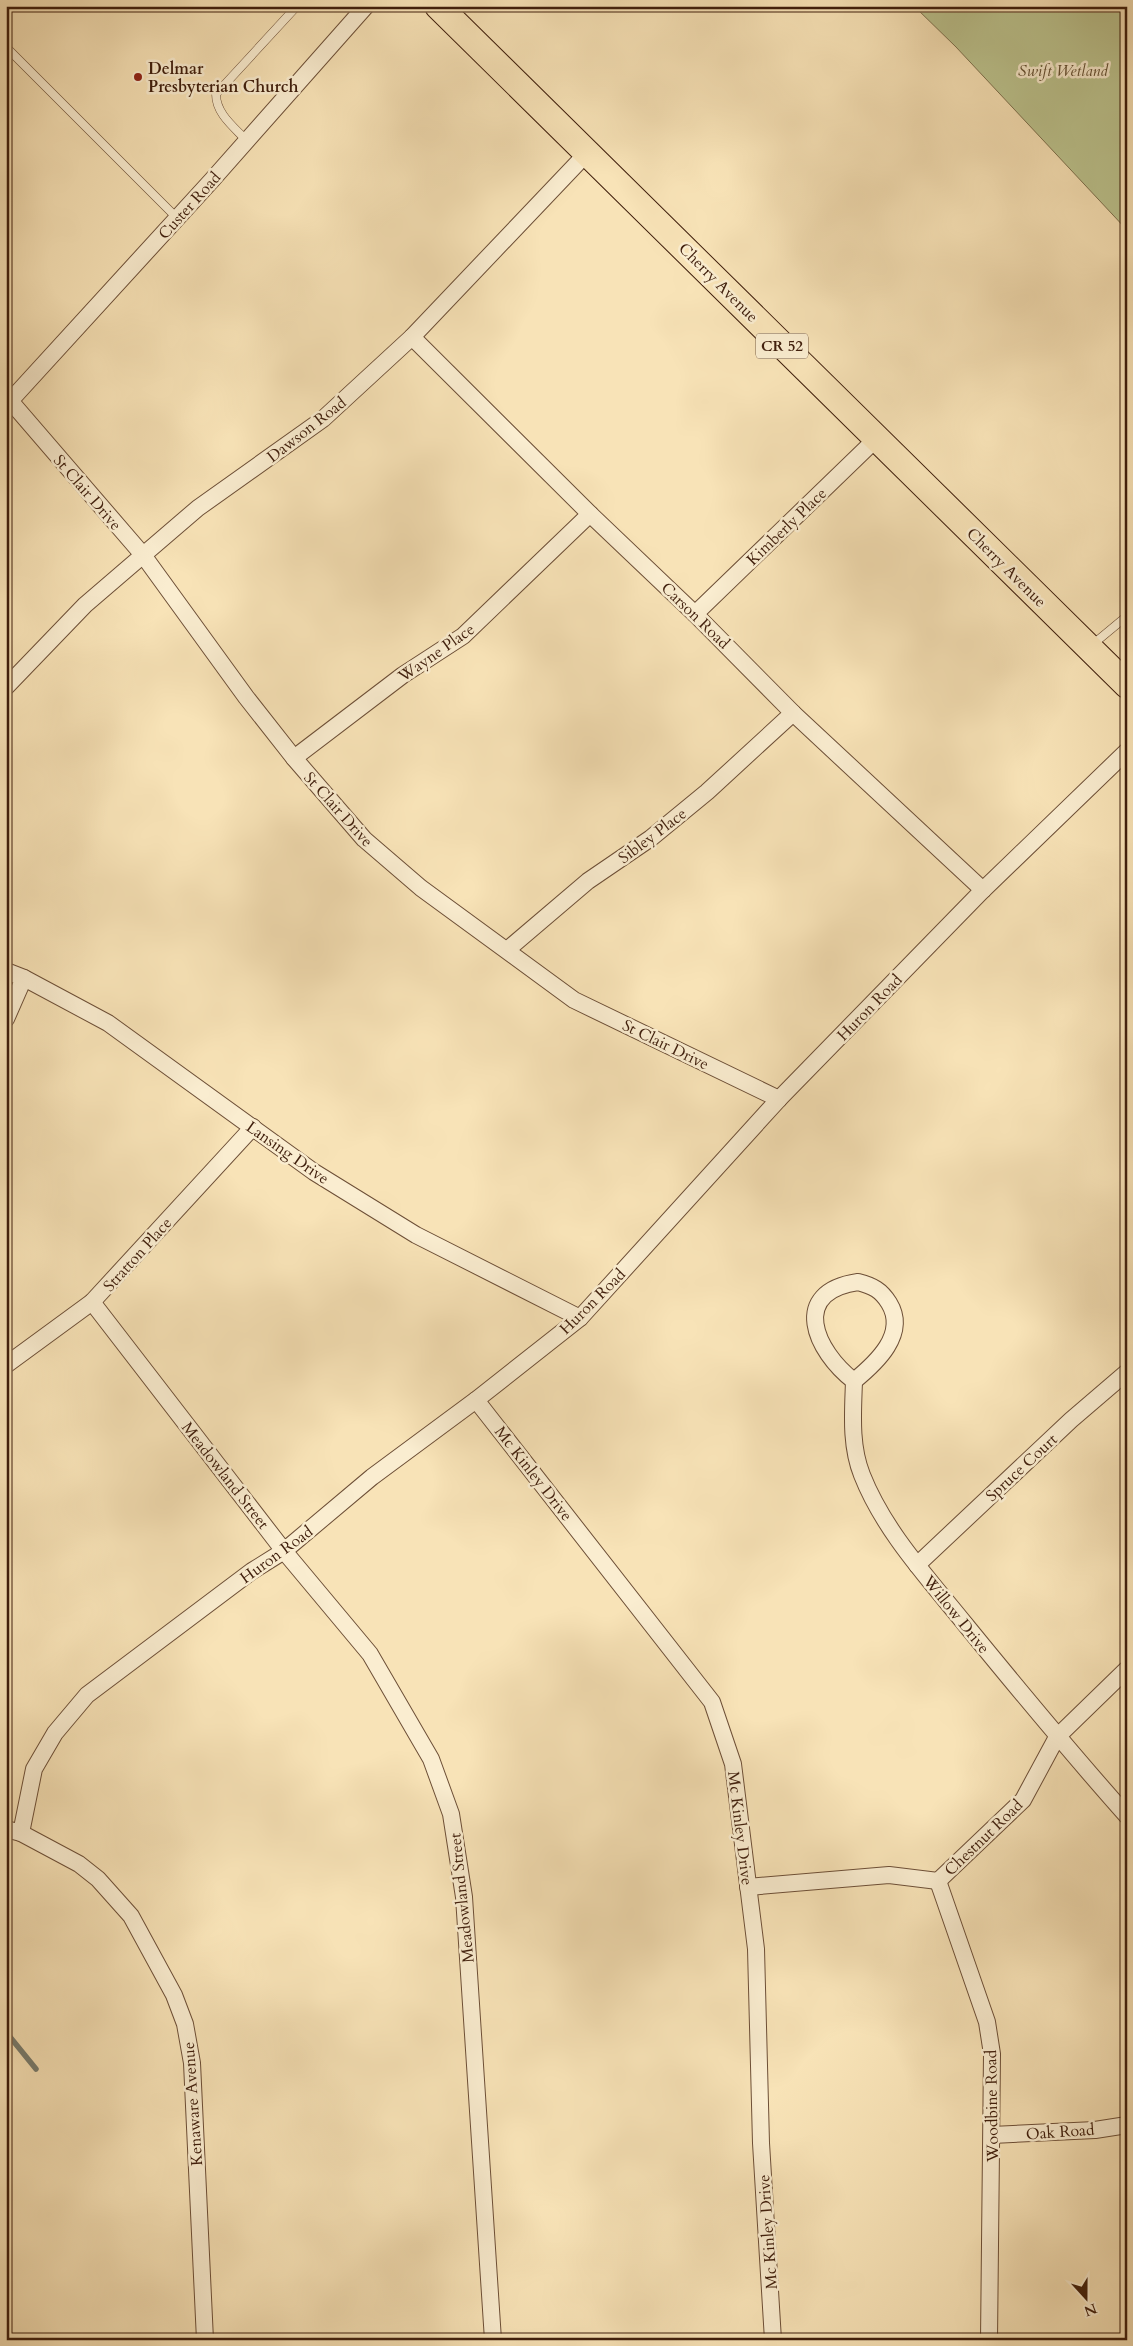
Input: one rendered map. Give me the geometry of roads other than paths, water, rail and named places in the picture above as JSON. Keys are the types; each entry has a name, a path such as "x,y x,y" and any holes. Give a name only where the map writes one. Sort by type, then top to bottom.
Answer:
{"main road":[{"name":"Cherry Avenue","path":"438,6 1127,685"}],"street":[{"name":"Custer Road","path":"8,398 178,218 366,6"},
{"name":"Dawson Road","path":"6,688 85,605 198,508 323,419 412,337 588,152"},
{"name":"Carson Road","path":"412,337 590,514 696,614 793,713 983,890"},
{"name":"St Clair Drive","path":"8,398 143,556 246,697 294,758 364,839 421,888 574,1000 779,1099"},
{"name":"Kimberly Place","path":"696,614 876,439"},
{"name":"Wayne Place","path":"294,758 402,675 463,636 590,514"},
{"name":"Sibley Place","path":"506,950 588,881 651,838 707,792 793,713"},
{"name":"Huron Road","path":"14,1831 34,1769 55,1733 88,1696 252,1571 284,1551 372,1477 476,1400 580,1318 779,1099 983,890 1127,751"},
{"name":"Lansing Drive","path":"6,971 24,978 108,1023 314,1172 416,1235 580,1318"},
{"path":"6,1020 24,978"},
{"name":"Stratton Place","path":"6,1365 92,1302 253,1127"},
{"path":"858,1282 873,1286 884,1295 893,1309 896,1324 889,1345 873,1366 854,1381 840,1370 818,1338 815,1320 821,1301 831,1291 841,1285 858,1282"},
{"name":"Meadowland Street","path":"92,1302 284,1551 370,1654 431,1759 451,1814 464,1897 493,2340"},
{"name":"Spruce Court","path":"917,1565 1070,1420 1127,1372"},
{"name":"Willow Drive","path":"854,1381 855,1449 862,1474 886,1521 917,1565 1057,1737 1127,1816"},
{"name":"Mc Kinley Drive","path":"476,1400 712,1702 733,1764 756,1949 761,2142 773,2340"},
{"name":"Chestnut Road","path":"748,1887 889,1875 938,1881 1024,1800 1057,1737 1127,1669"},
{"name":"Kenaware Avenue","path":"14,1831 79,1864 98,1879 131,1916 166,1979 186,2024 192,2063 205,2340"},
{"name":"Woodbine Road","path":"938,1881 988,2022 992,2054 989,2340"},
{"name":"Oak Road","path":"992,2135 1095,2130 1127,2124"}],"lane":[{"path":"247,141 220,112 216,102 216,94 297,6"},
{"path":"6,48 178,218"},
{"path":"1089,648 1127,616"}],"waterway":[{"path":"6,2032 36,2069"}],"place":[{"name":"Delmar Presbyterian Church","path":"138,77"}],"park label":[{"name":"Swift Wetland","path":"1063,70"}]}
